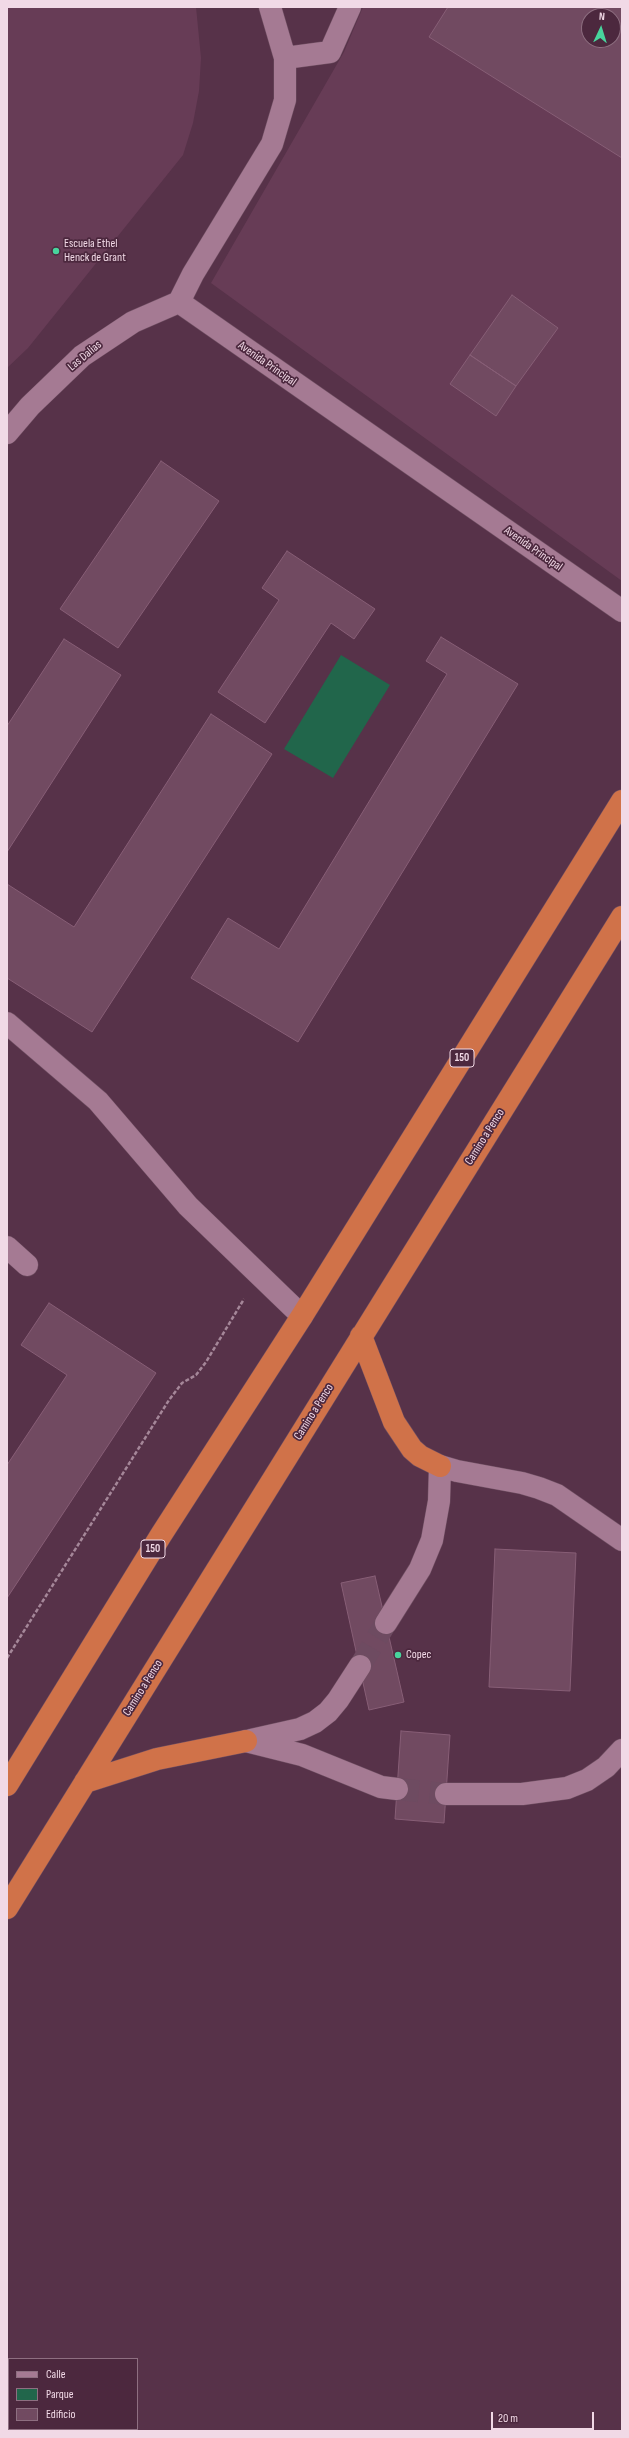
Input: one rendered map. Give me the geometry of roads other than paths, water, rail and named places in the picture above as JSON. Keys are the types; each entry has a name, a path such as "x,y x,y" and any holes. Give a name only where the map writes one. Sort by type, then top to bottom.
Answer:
{"highway":[{"name":"150","path":"7,1786 161,1535 302,1316 622,801"},
{"name":"Camino a Penco","path":"7,1908 622,917"},
{"path":"361,1336 394,1422 412,1449 420,1456 440,1466"},
{"path":"85,1782 157,1759 246,1741"}],"street":[{"path":"179,302 193,274 272,144 285,100 284,58 270,7"},
{"path":"284,58 330,52 350,7"},
{"name":"Las Dalias","path":"7,432 30,406 82,356 133,322 179,302"},
{"name":"Avenida Principal","path":"179,302 622,610"},
{"path":"7,1023 98,1101 188,1206 302,1316"},
{"path":"7,1247 27,1265"},
{"path":"386,1623 420,1570 432,1540 439,1501 440,1466 456,1472 504,1479 540,1488 556,1495 622,1540"},
{"path":"246,1741 300,1729 315,1722 328,1712 338,1700 360,1666"},
{"path":"246,1741 302,1755 381,1787 397,1789"},
{"path":"446,1794 522,1794 567,1788 587,1780 606,1767 622,1750"}],"tunnel":[{"path":"360,1666 386,1623"},
{"path":"397,1789 446,1794"}],"place":[{"name":"Escuela Ethel Henck de Grant","path":"56,251"},
{"name":"Copec","path":"398,1655"}]}
